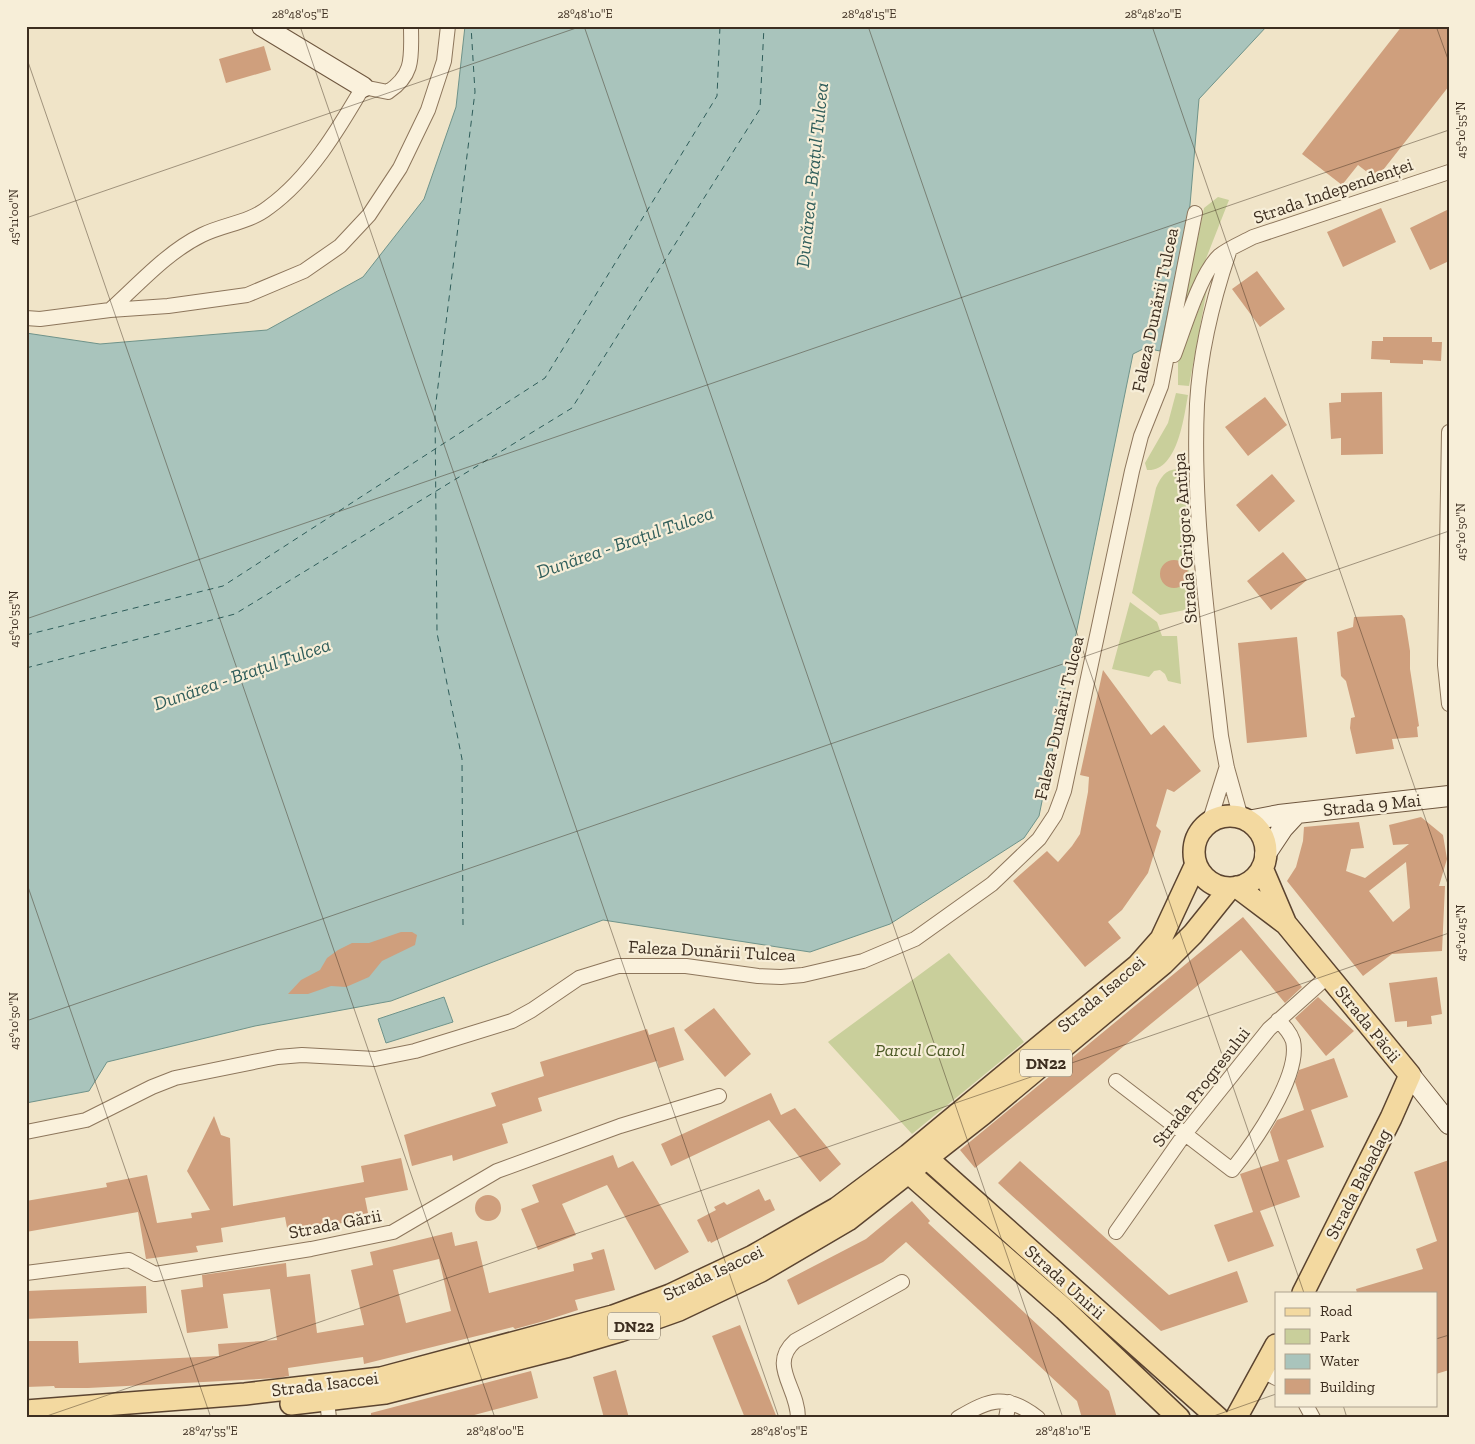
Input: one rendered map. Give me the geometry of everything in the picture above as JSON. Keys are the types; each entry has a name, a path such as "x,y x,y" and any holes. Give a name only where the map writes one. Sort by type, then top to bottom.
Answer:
{"main road":[{"path":"1226,816 1244,820 1261,836 1264,861 1247,883 1234,887 1213,884 1200,872 1196,864 1194,846 1197,837 1209,823 1226,816"},
{"name":"Strada Păcii","path":"1264,861 1286,924"},
{"name":"Strada Isaccei","path":"126,1418 328,1409 620,1331 679,1310 761,1270 848,1220 911,1162 938,1129 1138,965 1162,939 1196,864"},
{"name":"Strada Păcii","path":"1234,887 1286,924 1410,1075"},
{"name":"Strada Isaccei","path":"26,1411 245,1394 382,1378 584,1324 670,1295 754,1256 911,1162 1078,1037 1163,964 1193,934 1234,887"},
{"name":"Strada Babadag","path":"1304,1292 1391,1118 1410,1075"},
{"name":"Strada Unirii","path":"911,1162 1179,1418"},
{"name":"Strada Unirii","path":"911,1162 1218,1418"},
{"path":"1236,1418 1270,1374 1275,1350"}],"street":[{"path":"262,26 363,88 388,92 400,84 408,73 411,55 411,26"},
{"path":"26,318 40,319 110,310 168,306 247,295 304,271 340,246 369,215 400,168 428,110 444,61 448,26"},
{"path":"110,310 180,246 204,234 258,215 270,206 310,165 342,123 363,88"},
{"name":"Strada Independenței","path":"1161,386 1206,274 1215,261 1230,249 1253,237 1449,172"},
{"name":"Faleza Dunării Tulcea","path":"26,1132 86,1120 152,1087 194,1074 278,1057 302,1055 375,1059 415,1051 512,1022 579,978 600,969 643,964 686,966 758,976 796,975 863,961 915,939 992,884 1040,839 1055,815 1068,778 1132,471 1141,436 1161,386 1195,213"},
{"name":"Strada Grigore Antipa","path":"1230,249 1215,292 1206,339 1197,403 1196,487 1221,736 1227,768 1244,820"},
{"path":"1449,432 1445,665 1449,704"},
{"name":"Strada Grigore Antipa","path":"1209,823 1227,768"},
{"name":"Strada 9 Mai","path":"1244,820 1449,796"},
{"path":"1264,861 1283,828 1296,814"},
{"name":"Strada Progresului","path":"1116,1232 1184,1135 1278,1020 1328,976"},
{"path":"1116,1081 1232,1170 1247,1152 1289,1079 1294,1054 1293,1041 1288,1030 1278,1020"},
{"name":"Strada Păcii","path":"1410,1075 1449,1124"},
{"name":"Strada Gării","path":"26,1273 129,1260 155,1274 311,1250 392,1232 497,1170 620,1126 719,1096"},
{"path":"798,1418 798,1406 782,1359 786,1349 796,1341 902,1282"},
{"path":"958,1418 987,1401 1009,1402 1038,1418"},
{"path":"1006,1418 1009,1402"},
{"path":"1307,1406 1313,1418"}],"green space":[{"path":"1218,197 1229,200 1180,325 1204,208"},
{"path":"1207,289 1189,386 1178,385 1178,362"},
{"path":"1176,393 1188,395 1178,441 1173,453 1166,462 1157,468 1147,470 1145,463 1168,423"},
{"path":"1177,469 1183,473 1186,482 1190,609 1160,615 1132,593 1156,488 1164,475 1169,471"},
{"path":"1130,602 1157,622 1162,636 1177,636 1181,684 1168,681 1165,674 1160,670 1154,671 1149,677 1112,669"},
{"name":"Parcul Carol","path":"949,953 1024,1042 912,1134 828,1042"}],"water":[{"name":"Dunărea - Brațul Tulcea","path":"465,26 1267,26 1199,99 1190,205 1160,351 1145,348 1133,354 1039,816 1024,838 890,924 810,952 603,920 391,1001 255,1026 107,1062 89,1091 26,1103 26,333 100,344 267,330 363,277 424,199 456,107"},
{"path":"444,997 453,1022 386,1043 378,1019"}],"building":[{"path":"1402,26 1449,26 1449,86 1376,179 1358,165 1342,185 1302,154"},
{"path":"264,46 271,70 226,83 219,59"},
{"path":"1381,208 1396,242 1343,267 1327,232"},
{"path":"1449,209 1449,261 1430,270 1410,228"},
{"path":"1257,271 1285,309 1260,327 1232,289"},
{"path":"1383,337 1432,337 1432,342 1442,342 1441,361 1423,360 1423,364 1390,363 1390,360 1371,359 1372,341 1383,341"},
{"path":"1382,392 1383,454 1341,455 1341,438 1331,439 1329,403 1341,402 1341,393"},
{"path":"1265,397 1287,425 1248,456 1225,427"},
{"path":"1272,474 1295,501 1259,532 1236,505"},
{"path":"1283,552 1307,580 1271,610 1247,581"},
{"path":"1174,560 1184,564 1188,574 1184,584 1174,588 1164,584 1160,574 1164,564"},
{"path":"1402,615 1405,619 1410,651 1410,669 1419,726 1417,727 1418,737 1392,739 1394,749 1356,754 1350,728 1351,718 1355,717 1346,681 1341,676 1337,632 1353,627 1354,617"},
{"path":"1297,637 1307,737 1247,743 1238,643"},
{"path":"1103,670 1151,735 1164,725 1201,771 1174,792 1167,789 1156,826 1161,831 1148,873 1122,910 1108,922 1121,938 1085,967 1013,881 1047,851 1058,862 1080,834 1089,777 1080,775"},
{"path":"1421,817 1443,835 1447,859 1439,886 1445,886 1442,951 1392,954 1363,976 1287,881 1296,867 1303,841 1304,827 1359,822 1364,848 1351,849 1346,871 1365,878 1409,844 1393,845 1389,825","holes":["1406,862 1410,908 1393,922 1369,891"]},
{"path":"1243,917 1302,987 1285,1003 1241,950 975,1168 960,1150"},
{"path":"401,932 412,932 417,935 415,945 382,961 369,977 346,987 331,986 308,994 288,994 301,980 320,970 327,958 338,950 352,943 369,943"},
{"path":"1437,977 1442,1014 1431,1016 1432,1024 1407,1027 1407,1021 1395,1022 1389,983"},
{"path":"1318,997 1354,1031 1326,1056 1295,1018"},
{"path":"714,1008 751,1054 725,1077 684,1030"},
{"path":"674,1027 684,1060 659,1068 657,1061 538,1098 542,1111 502,1124 508,1143 453,1161 452,1155 412,1166 404,1135 496,1106 491,1093 544,1076 540,1062 647,1029 649,1035"},
{"path":"1334,1058 1348,1097 1311,1110 1324,1147 1287,1160 1300,1197 1260,1211 1274,1246 1228,1262 1214,1225 1253,1212 1240,1174 1279,1161 1270,1132 1277,1120 1304,1110 1295,1082 1299,1070"},
{"path":"771,1093 781,1115 795,1108 841,1164 820,1182 769,1120 671,1166 661,1144"},
{"path":"214,1116 221,1135 230,1138 233,1206 364,1182 361,1166 401,1158 408,1190 365,1198 369,1218 288,1233 285,1217 221,1228 223,1242 196,1246 198,1252 146,1259 138,1212 26,1232 26,1201 107,1187 106,1183 147,1175 157,1223 192,1218 191,1213 210,1210 187,1171"},
{"path":"613,1155 618,1168 633,1161 689,1252 655,1270 607,1185 562,1204 576,1235 538,1250 521,1209 539,1202 532,1185"},
{"path":"1449,1160 1449,1370 1438,1373 1438,1292 1357,1292 1356,1289 1423,1269 1416,1249 1437,1241 1414,1172"},
{"path":"1020,1161 1169,1295 1237,1271 1248,1302 1161,1331 998,1183"},
{"path":"759,1189 765,1201 770,1199 775,1210 711,1243 710,1241 708,1242 697,1220 716,1210 714,1207 724,1202 727,1205"},
{"path":"488,1195 497,1199 501,1208 497,1217 488,1221 479,1217 475,1208 479,1199"},
{"path":"912,1201 930,1221 928,1223 1109,1391 1117,1418 1082,1418 1077,1401 906,1242 883,1262 798,1305 787,1280 866,1239"},
{"path":"452,1232 455,1246 477,1241 489,1293 574,1271 573,1264 593,1259 591,1253 604,1249 615,1290 575,1300 578,1310 544,1321 364,1364 363,1357 288,1368 289,1376 278,1378 88,1388 26,1387 26,1341 78,1341 79,1363 219,1356 218,1344 277,1340 270,1289 223,1294 228,1328 187,1333 181,1290 203,1287 202,1275 286,1263 287,1277 310,1274 317,1333 364,1325 351,1270 373,1265 370,1252","holes":["439,1259 451,1311 406,1323 393,1270"]},
{"path":"146,1286 147,1313 26,1319 27,1291"},
{"path":"740,1325 777,1418 745,1418 712,1336"},
{"path":"616,1370 629,1418 604,1418 593,1377"},
{"path":"531,1371 538,1398 463,1418 371,1418 371,1413"}],"ferry route":[{"path":"463,925 462,759 437,633 435,410 475,92 471,26"},
{"path":"26,635 223,586 545,378 717,96 720,26"},
{"path":"26,668 235,614 572,408 760,109 764,26"}]}
